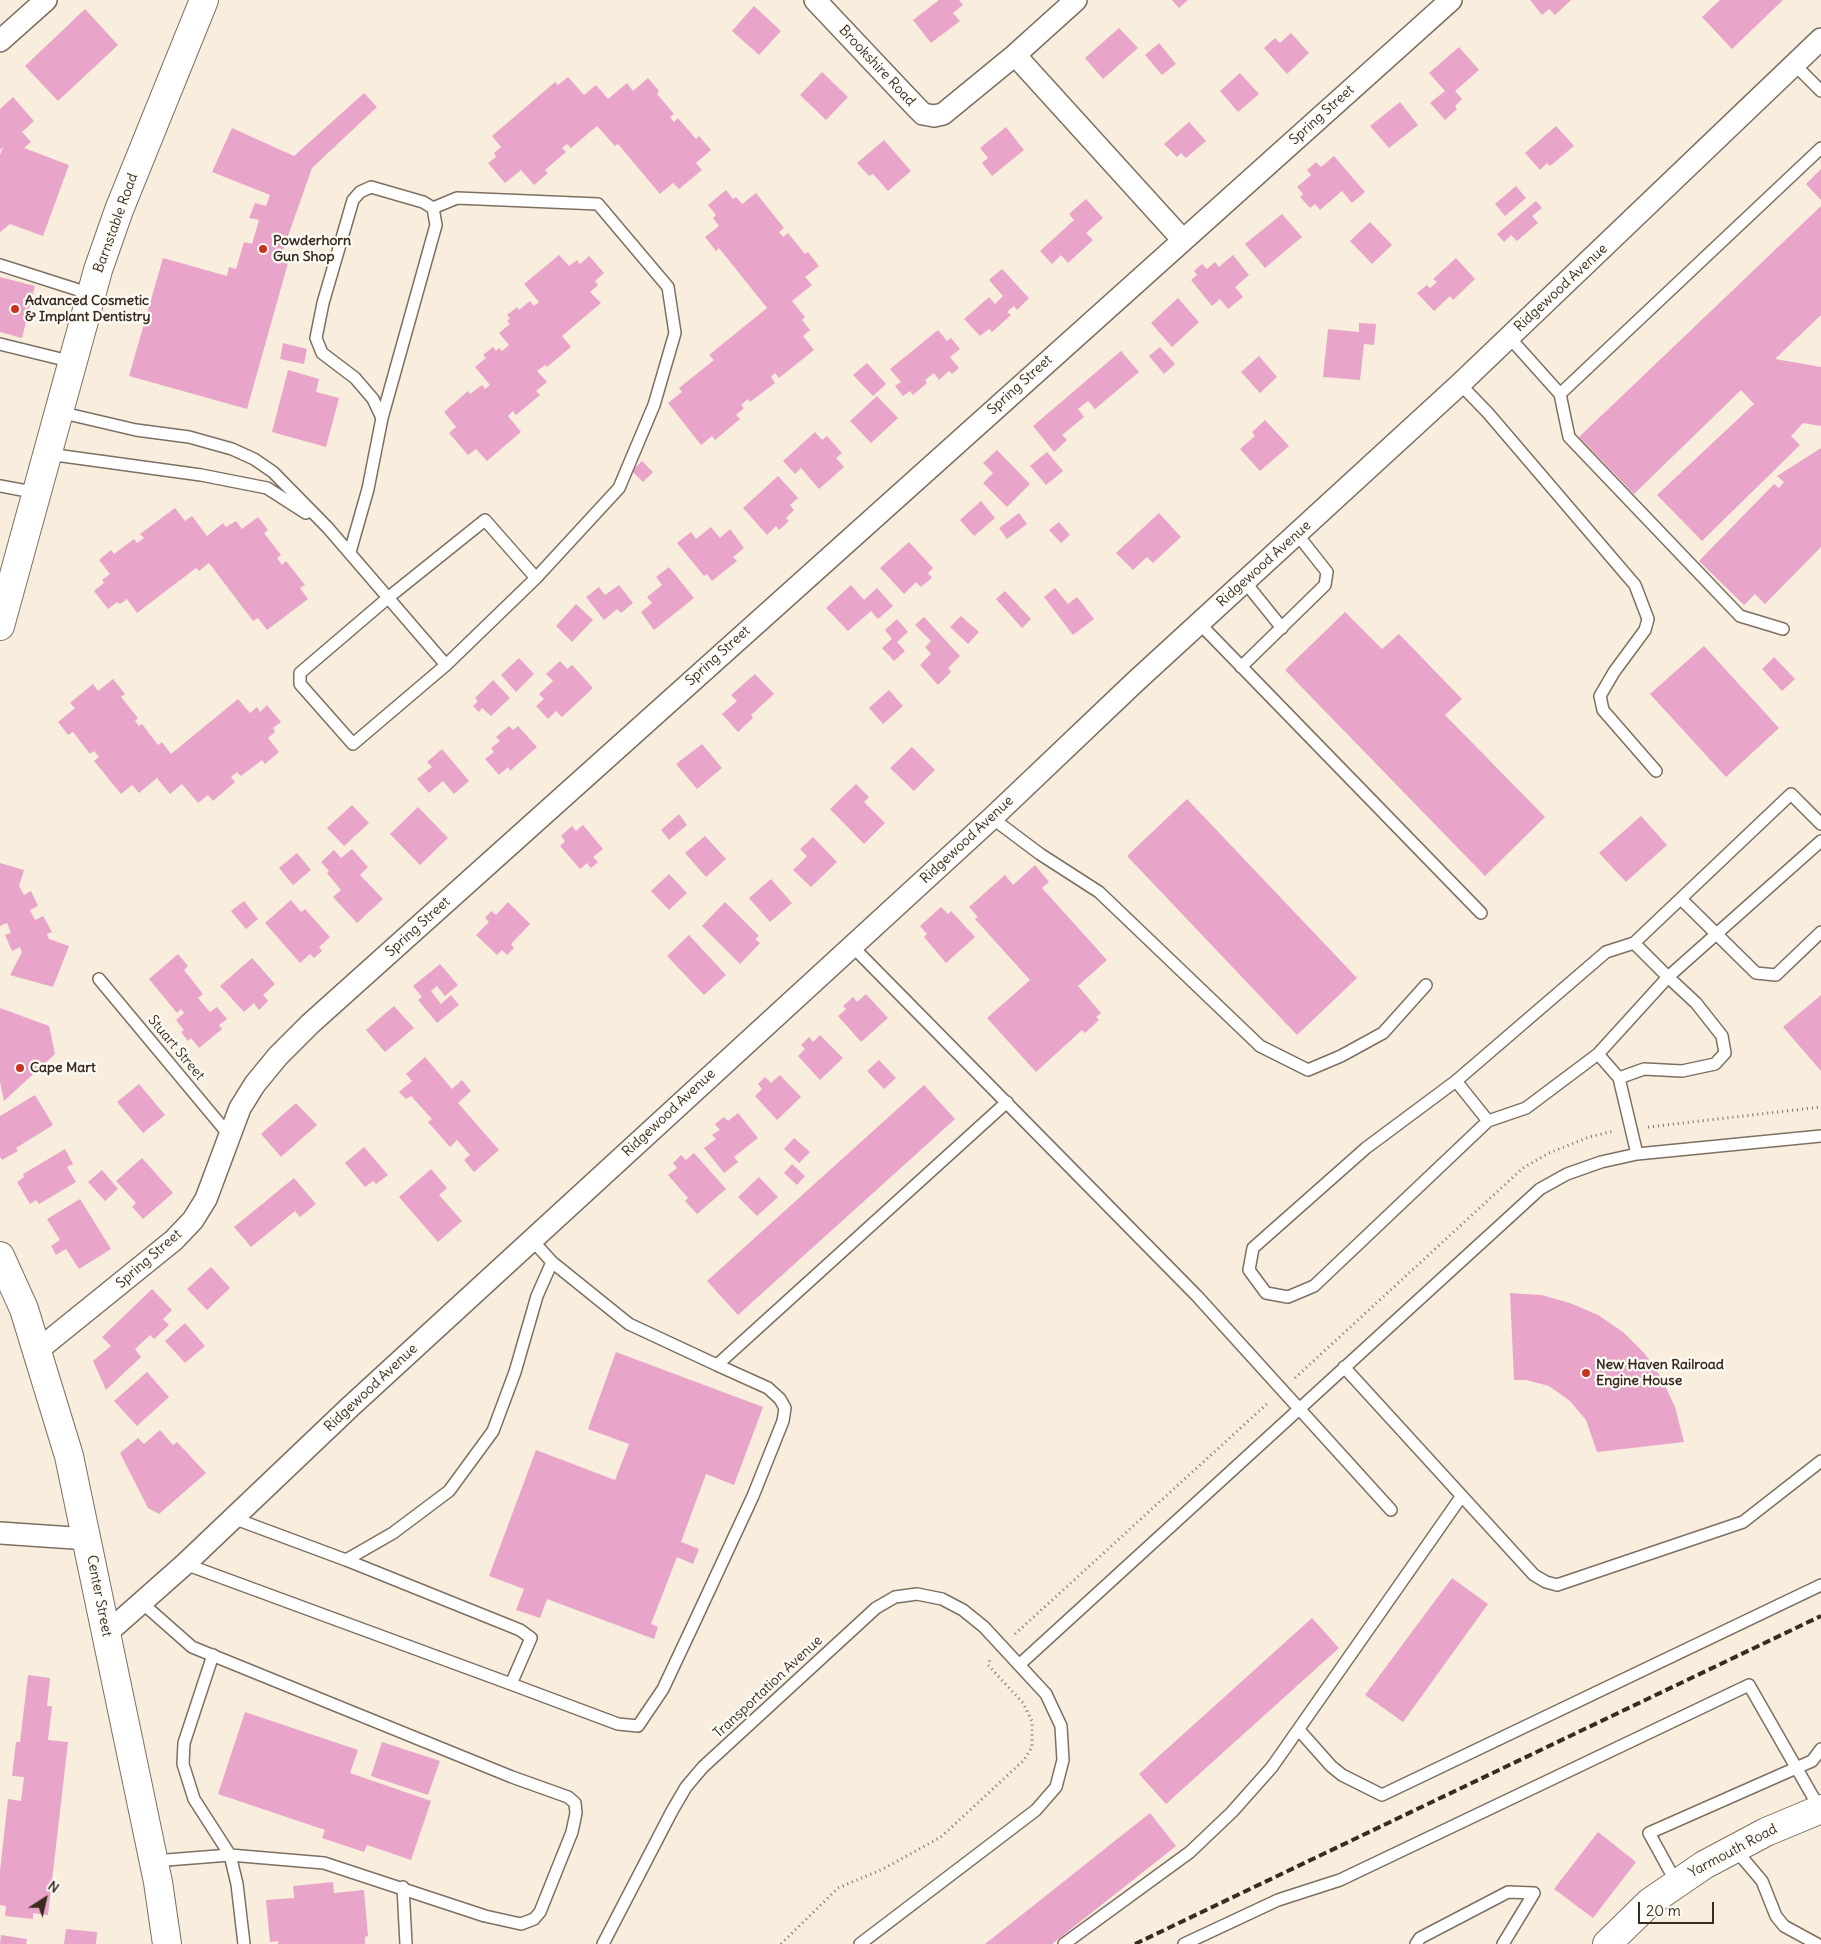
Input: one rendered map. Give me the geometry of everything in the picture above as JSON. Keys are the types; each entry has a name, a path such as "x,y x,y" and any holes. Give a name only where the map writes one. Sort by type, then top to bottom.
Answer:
{"main road":[{"name":"Barnstable Road","path":"0,626 92,294 119,210 204,0"},
{"name":"Center Street","path":"0,1256 24,1309 69,1456 78,1504 88,1539 152,1861 158,1882 167,1944"},
{"name":"Yarmouth Road","path":"1607,1944 1650,1902 1676,1882 1734,1848 1820,1809"}],"street":[{"path":"0,41 46,0"},
{"name":"Brookshire Road","path":"815,0 924,114 934,116 943,114 1015,55 1076,0"},
{"name":"Spring Street","path":"38,1350 174,1240 193,1220 206,1199 240,1108 255,1084 310,1024 1182,239 1451,0"},
{"name":"Ridgewood Avenue","path":"107,1633 185,1564 532,1240 992,818 1199,623 1460,384 1821,39"},
{"path":"1015,55 1182,239"},
{"path":"0,1533 88,1539"}],"lane":[{"path":"1794,64 1821,91"},
{"path":"1560,394 1821,148"},
{"path":"382,418 373,399 355,378 322,353 316,338 323,303 353,200 360,192 371,187 422,202 433,208"},
{"path":"433,208 458,198 598,204 668,287 674,333 654,405 619,488 536,578 446,666 353,744 300,684 300,673 389,597 485,520 536,578"},
{"path":"350,552 368,489 382,418 436,225 433,208"},
{"path":"0,266 92,294"},
{"path":"1509,336 1560,394 1569,437 1740,616 1783,630"},
{"path":"0,344 73,362"},
{"path":"1460,384 1488,413 1635,585 1648,619 1645,630 1614,672 1600,696 1603,710 1656,771"},
{"path":"59,412 136,430 189,437 232,449 254,459 273,472 328,528 389,597 446,666"},
{"path":"48,454 201,475 267,488 328,528"},
{"path":"0,486 38,493"},
{"path":"1241,667 1318,594 1328,577 1327,572 1297,534"},
{"path":"1245,582 1282,628"},
{"path":"1199,623 1481,913"},
{"path":"1821,824 1791,794 1634,943 1606,952 1456,1082 1366,1148 1253,1248 1249,1270 1266,1293 1288,1297 1314,1286 1488,1121 1526,1108 1598,1054 1668,977 1717,936 1821,841"},
{"path":"992,818 1040,854 1099,892 1260,1046 1308,1070 1341,1056 1382,1034 1426,985"},
{"path":"1680,899 1756,973 1776,975 1821,932"},
{"path":"1619,1078 1644,1069 1682,1071 1715,1064 1726,1053 1722,1036 1696,1002 1634,943"},
{"path":"852,946 1197,1296 1392,1510"},
{"name":"Stuart Street","path":"99,979 229,1136"},
{"path":"1598,1054 1619,1078 1637,1154"},
{"path":"1456,1082 1488,1121"},
{"path":"717,1365 1007,1102"},
{"path":"1019,1666 1540,1189 1567,1174 1601,1162 1637,1154 1821,1136"},
{"path":"185,1564 618,1724 638,1726 663,1689 753,1496 783,1420 785,1408 780,1399 768,1388 629,1324 552,1262 532,1240"},
{"path":"346,1560 393,1533 449,1491 493,1431 515,1372 537,1296 552,1262"},
{"path":"1344,1367 1534,1575 1546,1582 1557,1585 1743,1522 1821,1461"},
{"path":"1064,1944 1190,1852 1272,1767 1461,1497"},
{"path":"233,1518 346,1560 520,1630 531,1638 511,1684"},
{"path":"1299,1730 1342,1776 1382,1795 1821,1585"},
{"name":"Transportation Avenue","path":"603,1944 672,1811 686,1788 703,1766 876,1608 895,1598 917,1594 942,1599 963,1610 984,1627 1046,1694 1061,1726 1063,1760 1056,1787 1036,1810 860,1944"},
{"path":"141,1602 192,1647 568,1798 575,1804 576,1813 572,1832 540,1912 534,1919 521,1924 485,1916 403,1887 324,1863 230,1855 152,1861"},
{"path":"213,1655 184,1742 184,1764 194,1799 230,1855 237,1884 244,1944"},
{"path":"1184,1944 1278,1900 1340,1880 1749,1685 1820,1809"},
{"path":"1676,1882 1649,1833 1812,1761 1821,1749"},
{"path":"1734,1848 1762,1881 1776,1916 1784,1926 1817,1944"},
{"path":"403,1887 406,1944"},
{"path":"1416,1944 1420,1938 1508,1892 1534,1893 1503,1944"}],"path":[{"path":"781,1944 838,1888 883,1869 941,1837 1024,1760 1032,1747 1032,1721 1023,1704 988,1666"}],"building":[{"path":"939,0 959,0 963,5 953,13 960,21 931,43 913,20"},
{"path":"1172,0 1188,0 1179,8"},
{"path":"1530,0 1571,0 1555,15 1549,9 1542,15"},
{"path":"1720,0 1783,0 1732,49 1702,17"},
{"path":"754,6 781,31 759,55 732,31"},
{"path":"85,9 118,45 58,101 25,66"},
{"path":"1119,28 1138,48 1103,79 1085,58"},
{"path":"1291,33 1309,53 1287,74 1264,48 1275,38 1280,43"},
{"path":"1159,43 1176,64 1162,75 1145,55"},
{"path":"1459,47 1479,70 1455,91 1462,99 1455,106 1457,109 1445,120 1430,103 1445,91 1429,73"},
{"path":"822,72 848,97 826,120 800,95"},
{"path":"1240,73 1259,94 1238,112 1220,91"},
{"path":"568,77 584,95 596,85 608,99 627,83 633,91 648,78 659,91 657,94 674,114 670,117 674,122 678,118 696,139 699,136 711,150 696,163 702,170 679,189 673,183 660,194 618,144 615,146 597,126 571,148 567,144 562,148 566,152 545,170 548,173 534,185 521,170 505,183 488,163 496,157 494,153 501,147 492,136 555,82 558,85"},
{"name":"Powderhorn Gun Shop","path":"364,93 377,107 312,168 282,253 290,256 247,409 129,376 163,258 227,276 229,267 236,269 244,242 252,244 259,220 249,218 255,203 266,206 270,195 212,172 232,128 294,156"},
{"path":"13,97 34,121 22,132 31,142 24,148 69,165 43,236 10,224 0,232 0,155 3,147 0,150 0,109"},
{"path":"1400,102 1418,125 1389,148 1370,126"},
{"path":"1189,122 1206,141 1186,158 1181,153 1177,157 1164,144"},
{"path":"1556,126 1574,146 1550,166 1547,163 1540,170 1525,153"},
{"path":"1006,127 1024,150 992,176 982,163 988,158 980,148"},
{"path":"884,140 911,171 888,191 873,174 869,176 857,163"},
{"path":"1334,156 1365,192 1352,203 1342,191 1320,210 1315,204 1310,208 1300,197 1303,194 1297,187 1311,175 1307,170 1316,162 1321,167"},
{"path":"1821,169 1821,200 1806,184"},
{"path":"1516,186 1526,198 1505,216 1495,204"},
{"path":"726,190 733,199 736,197 742,204 756,193 784,228 779,232 783,237 788,233 805,254 808,252 819,266 805,277 812,285 792,301 805,317 802,320 810,330 803,336 814,350 779,378 775,373 771,377 775,383 750,402 748,399 741,405 744,408 736,415 740,419 715,440 712,436 701,445 668,403 682,392 679,388 714,360 709,355 767,308 719,248 716,251 705,237 719,226 713,218 716,215 708,205"},
{"path":"1086,199 1103,218 1086,233 1093,240 1068,263 1061,255 1052,264 1040,251 1074,220 1069,214"},
{"path":"1536,201 1542,208 1532,216 1538,223 1517,241 1511,235 1504,242 1497,234"},
{"path":"1821,206 1821,315 1775,359 1821,367 1821,426 1803,423 1791,436 1800,445 1702,541 1657,495 1754,404 1741,390 1634,494 1579,437"},
{"path":"1282,214 1302,237 1265,268 1245,244"},
{"path":"1370,222 1392,245 1372,264 1350,241"},
{"path":"559,255 569,266 577,260 580,264 589,256 604,273 595,281 598,285 590,292 601,303 562,336 571,347 547,367 545,365 537,371 547,382 536,391 540,395 516,415 513,411 508,416 521,432 487,461 476,449 468,455 449,433 456,427 444,412 468,391 470,394 482,385 485,389 490,385 475,367 486,358 483,355 493,347 496,351 499,348 502,351 509,345 499,333 510,324 507,321 510,318 507,315 517,307 519,310 530,301 534,306 539,302 524,284"},
{"path":"1233,255 1249,275 1235,287 1243,297 1228,309 1220,299 1212,306 1191,280 1197,275 1194,271 1202,264 1207,269 1215,262 1219,267"},
{"path":"1456,258 1475,279 1453,300 1450,296 1434,311 1417,293 1427,285 1430,288 1437,282 1433,279"},
{"path":"1002,269 1029,298 1017,310 1014,306 1007,312 1011,315 992,332 989,329 980,336 964,319 989,297 995,304 1003,296 989,280"},
{"name":"Advanced Cosmetic & Implant Dentistry","path":"0,277 35,286 22,338 0,332"},
{"path":"1178,298 1199,322 1172,347 1151,323"},
{"path":"1359,323 1376,324 1374,345 1364,344 1360,380 1323,377 1328,329 1359,332"},
{"path":"938,330 947,341 951,338 960,349 950,357 959,368 952,374 949,371 939,380 934,373 925,380 927,383 913,395 910,391 903,396 895,386 901,382 890,369"},
{"path":"283,343 307,349 304,364 280,359"},
{"path":"1160,347 1175,364 1164,374 1149,356"},
{"path":"1121,351 1139,372 1095,409 1088,401 1078,409 1084,417 1062,435 1067,440 1054,452 1033,426"},
{"path":"1259,356 1277,377 1260,393 1241,372"},
{"path":"867,363 886,384 873,396 853,375"},
{"path":"288,370 319,379 316,392 339,398 326,447 272,432"},
{"path":"877,396 898,418 871,443 850,421"},
{"path":"1265,420 1289,446 1260,471 1240,449 1255,436 1252,432"},
{"path":"815,432 822,440 827,436 842,453 836,458 844,467 819,489 801,468 795,474 783,461"},
{"path":"1821,448 1821,547 1765,604 1755,594 1744,605 1699,561 1774,484 1779,488 1784,482 1777,476"},
{"path":"997,450 1030,484 1007,507 983,483 993,473 983,463"},
{"path":"1047,452 1063,471 1046,485 1030,466"},
{"path":"642,461 653,472 643,482 632,471"},
{"path":"778,476 798,498 790,505 794,510 786,518 789,521 779,530 776,526 767,535 743,508"},
{"path":"981,501 995,518 974,536 960,520"},
{"path":"175,508 185,521 192,516 207,536 223,523 226,527 236,521 242,529 258,517 268,530 264,533 281,555 277,558 282,565 286,561 305,585 300,588 308,599 267,630 258,618 253,621 209,563 199,571 196,568 137,613 127,599 120,604 117,602 108,609 94,591 104,583 102,580 110,574 99,560 111,550 114,554 134,539 137,543 144,538 140,534"},
{"path":"1019,513 1027,524 1007,539 999,528"},
{"path":"1159,513 1181,537 1153,563 1147,557 1133,570 1116,553"},
{"path":"1059,522 1070,535 1061,543 1049,530"},
{"path":"711,527 720,538 730,529 744,548 733,557 737,561 712,581 707,574 704,576 677,543 691,532 696,539"},
{"path":"909,542 933,568 928,573 932,578 921,587 916,582 904,594 880,568"},
{"path":"669,567 694,598 654,630 641,612 652,603 647,597 662,585 656,577"},
{"path":"619,585 633,603 621,613 617,609 604,620 586,597 599,587 605,595"},
{"path":"851,585 864,600 877,588 893,606 878,619 871,611 848,631 826,608"},
{"path":"1055,588 1068,604 1077,597 1094,619 1073,635 1044,597"},
{"path":"1005,591 1031,619 1022,628 996,599"},
{"path":"576,604 593,620 572,642 556,626"},
{"path":"1345,612 1382,649 1399,634 1462,699 1445,715 1545,817 1485,876 1285,670"},
{"path":"961,616 979,632 968,644 950,627"},
{"path":"924,617 960,656 948,668 951,672 938,685 920,665 931,654 925,647 931,641 915,625"},
{"path":"897,619 908,632 897,642 905,651 894,661 882,648 892,639 885,630"},
{"path":"1704,646 1779,728 1726,777 1650,694"},
{"path":"1774,657 1795,679 1782,691 1762,669"},
{"path":"519,658 534,674 516,692 501,675"},
{"path":"560,661 567,669 572,665 593,688 562,717 556,711 548,719 536,706 544,699 539,694 553,681 546,674"},
{"path":"755,674 774,694 751,715 753,718 738,732 722,714 737,701 731,695"},
{"path":"113,679 125,694 121,697 138,718 135,721 139,726 142,724 158,745 162,742 171,754 238,699 250,713 257,707 260,712 267,705 281,722 273,728 275,732 268,738 279,752 265,764 262,760 241,776 237,772 231,777 235,782 213,801 208,795 198,803 182,784 170,794 157,778 139,793 132,785 121,794 94,761 99,757 94,751 90,754 73,732 68,735 58,722 75,708 70,703 93,684 98,691"},
{"path":"493,680 510,698 491,716 482,708 479,712 473,706 478,701 475,698"},
{"path":"889,690 903,706 883,724 869,708"},
{"path":"509,726 513,730 518,726 537,747 510,771 508,767 499,775 485,759 494,752 491,748 500,741 496,737"},
{"path":"702,744 722,768 697,789 676,764"},
{"path":"912,747 935,770 914,791 890,768"},
{"path":"442,749 469,781 454,794 443,781 429,793 417,779 432,767 427,762"},
{"path":"856,784 869,797 864,802 885,823 864,844 830,809"},
{"path":"1187,799 1357,978 1297,1035 1127,856"},
{"path":"352,805 369,823 344,846 327,828"},
{"path":"418,807 448,838 420,865 390,834"},
{"path":"679,814 687,825 669,840 661,830"},
{"path":"1641,816 1667,845 1626,882 1599,853"},
{"path":"583,825 603,849 593,857 598,862 591,868 587,863 580,869 560,846 565,841 561,836 572,826 576,831"},
{"path":"705,836 726,859 706,877 685,853"},
{"path":"813,837 837,862 811,887 793,870 807,856 800,849"},
{"path":"352,849 368,867 360,875 383,899 357,923 333,897 341,890 327,873 329,871 321,862 334,850 341,858"},
{"path":"297,853 311,870 293,885 279,868"},
{"path":"0,863 24,870 19,886 24,895 31,891 38,906 30,910 35,920 43,916 52,932 47,934 49,939 69,946 53,987 10,975 22,952 20,947 12,951 5,935 11,933 7,923 0,926"},
{"path":"1035,865 1049,882 1042,888 1107,960 1078,986 1101,1013 1096,1017 1099,1020 1085,1033 1082,1030 1036,1072 987,1018 1030,980 975,919 978,917 969,907 1005,875 1013,885"},
{"path":"669,874 687,893 669,910 651,891"},
{"path":"771,879 792,903 770,922 749,898"},
{"path":"291,900 301,912 305,909 330,937 319,947 322,951 314,958 310,954 300,963 265,923"},
{"path":"244,901 258,919 246,929 231,911"},
{"path":"508,902 530,924 511,944 514,948 507,955 502,950 497,955 476,935 489,922 485,918 491,911 496,915"},
{"path":"725,902 759,936 755,939 760,943 740,964 702,926"},
{"path":"941,907 948,914 951,911 975,937 946,963 924,937 927,934 920,926"},
{"path":"689,935 726,975 704,995 667,956"},
{"path":"178,954 188,966 184,970 203,994 198,998 210,1012 217,1007 227,1019 219,1025 222,1029 199,1048 191,1038 188,1041 181,1032 184,1030 176,1020 184,1013 181,1009 177,1013 149,979"},
{"path":"252,958 275,984 263,995 268,1001 259,1010 254,1003 244,1012 220,986"},
{"path":"440,964 458,985 445,996 437,986 431,991 441,1004 451,995 459,1005 437,1023 418,1000 422,997 413,986"},
{"path":"866,994 888,1018 861,1042 838,1016 846,1009 843,1006 853,997 857,1002"},
{"path":"1821,995 1821,1071 1783,1027"},
{"path":"394,1006 414,1028 385,1052 366,1030"},
{"name":"Cape Mart","path":"0,1008 49,1026 55,1054 4,1101 0,1082"},
{"path":"820,1035 843,1058 820,1080 798,1056 805,1049 801,1045 809,1037 813,1042"},
{"path":"425,1057 452,1089 462,1080 471,1091 458,1103 499,1150 474,1172 464,1160 470,1155 457,1140 450,1147 428,1122 432,1119 411,1096 406,1099 399,1092 412,1081 406,1074"},
{"path":"879,1060 896,1078 884,1089 867,1071"},
{"path":"780,1075 801,1097 777,1120 755,1096 762,1089 758,1084 765,1077 771,1083"},
{"path":"139,1084 165,1115 143,1133 117,1102"},
{"path":"924,1085 955,1119 738,1315 707,1281"},
{"path":"35,1095 53,1125 16,1148 18,1151 2,1160 0,1157 0,1116"},
{"path":"296,1103 317,1125 281,1157 261,1134"},
{"path":"738,1113 758,1138 734,1157 738,1162 724,1173 704,1148 716,1139 712,1135 720,1130 715,1124 724,1117 728,1121"},
{"path":"794,1138 810,1152 799,1163 784,1149"},
{"path":"364,1147 388,1175 376,1184 373,1181 365,1187 345,1163"},
{"path":"65,1149 73,1164 67,1167 76,1182 39,1204 36,1200 30,1204 17,1182 24,1177 23,1174"},
{"path":"694,1153 726,1189 697,1214 685,1201 688,1198 668,1175 677,1168 673,1163 681,1155 686,1160"},
{"path":"142,1158 173,1193 143,1219 132,1207 136,1203 116,1181"},
{"path":"792,1164 805,1176 797,1185 784,1173"},
{"path":"431,1169 447,1188 439,1195 462,1221 438,1242 399,1197"},
{"path":"102,1170 118,1189 105,1201 88,1182"},
{"path":"759,1177 778,1197 757,1216 738,1197"},
{"path":"294,1178 316,1204 300,1217 295,1211 251,1247 234,1227"},
{"path":"80,1199 111,1249 79,1269 66,1249 56,1255 51,1246 60,1240 47,1219"},
{"path":"211,1267 230,1288 207,1310 187,1289"},
{"path":"152,1289 172,1310 163,1319 169,1325 154,1339 150,1335 135,1349 141,1357 106,1390 93,1361 111,1346 102,1337"},
{"name":"New Haven Railroad Engine House","path":"1510,1293 1541,1295 1570,1303 1598,1315 1623,1332 1645,1354 1662,1379 1675,1407 1684,1442 1597,1452 1586,1420 1570,1401 1549,1386 1526,1380 1514,1380"},
{"path":"185,1323 205,1346 185,1363 165,1341"},
{"path":"616,1352 763,1407 734,1485 706,1474 681,1542 699,1549 693,1564 677,1557 651,1624 658,1627 654,1639 547,1599 540,1618 516,1610 524,1589 489,1576 536,1450 615,1480 629,1444 588,1429"},
{"path":"147,1372 169,1397 137,1426 114,1401"},
{"path":"160,1430 173,1445 177,1442 206,1473 159,1514 148,1508 120,1453 138,1438 144,1444"},
{"path":"1452,1578 1488,1604 1403,1722 1365,1695"},
{"path":"1312,1618 1339,1648 1166,1804 1139,1774"},
{"path":"28,1675 50,1678 47,1706 52,1706 48,1740 68,1742 48,1915 33,1913 33,1919 5,1916 6,1906 0,1905 0,1871 8,1799 21,1801 24,1777 12,1776 16,1742 20,1742"},
{"path":"245,1712 358,1750 350,1773 431,1801 411,1860 367,1845 364,1852 322,1838 325,1830 218,1794"},
{"path":"382,1742 440,1761 428,1795 371,1776"},
{"path":"1150,1813 1176,1846 1052,1944 985,1944"},
{"path":"1598,1832 1636,1862 1593,1918 1554,1889"},
{"path":"333,1882 334,1893 364,1890 368,1936 365,1937 365,1944 278,1944 278,1941 270,1942 266,1900 294,1898 293,1886"},
{"path":"66,1929 97,1932 96,1944 64,1944"},
{"path":"1,1935 27,1939 26,1944 0,1944"}],"railway":[{"path":"1135,1944 1821,1616"}],"place":[{"name":"Powderhorn Gun Shop","path":"263,249"},
{"name":"Advanced Cosmetic & Implant Dentistry","path":"15,309"},
{"name":"Cape Mart","path":"20,1068"},
{"name":"New Haven Railroad Engine House","path":"1586,1373"}]}
